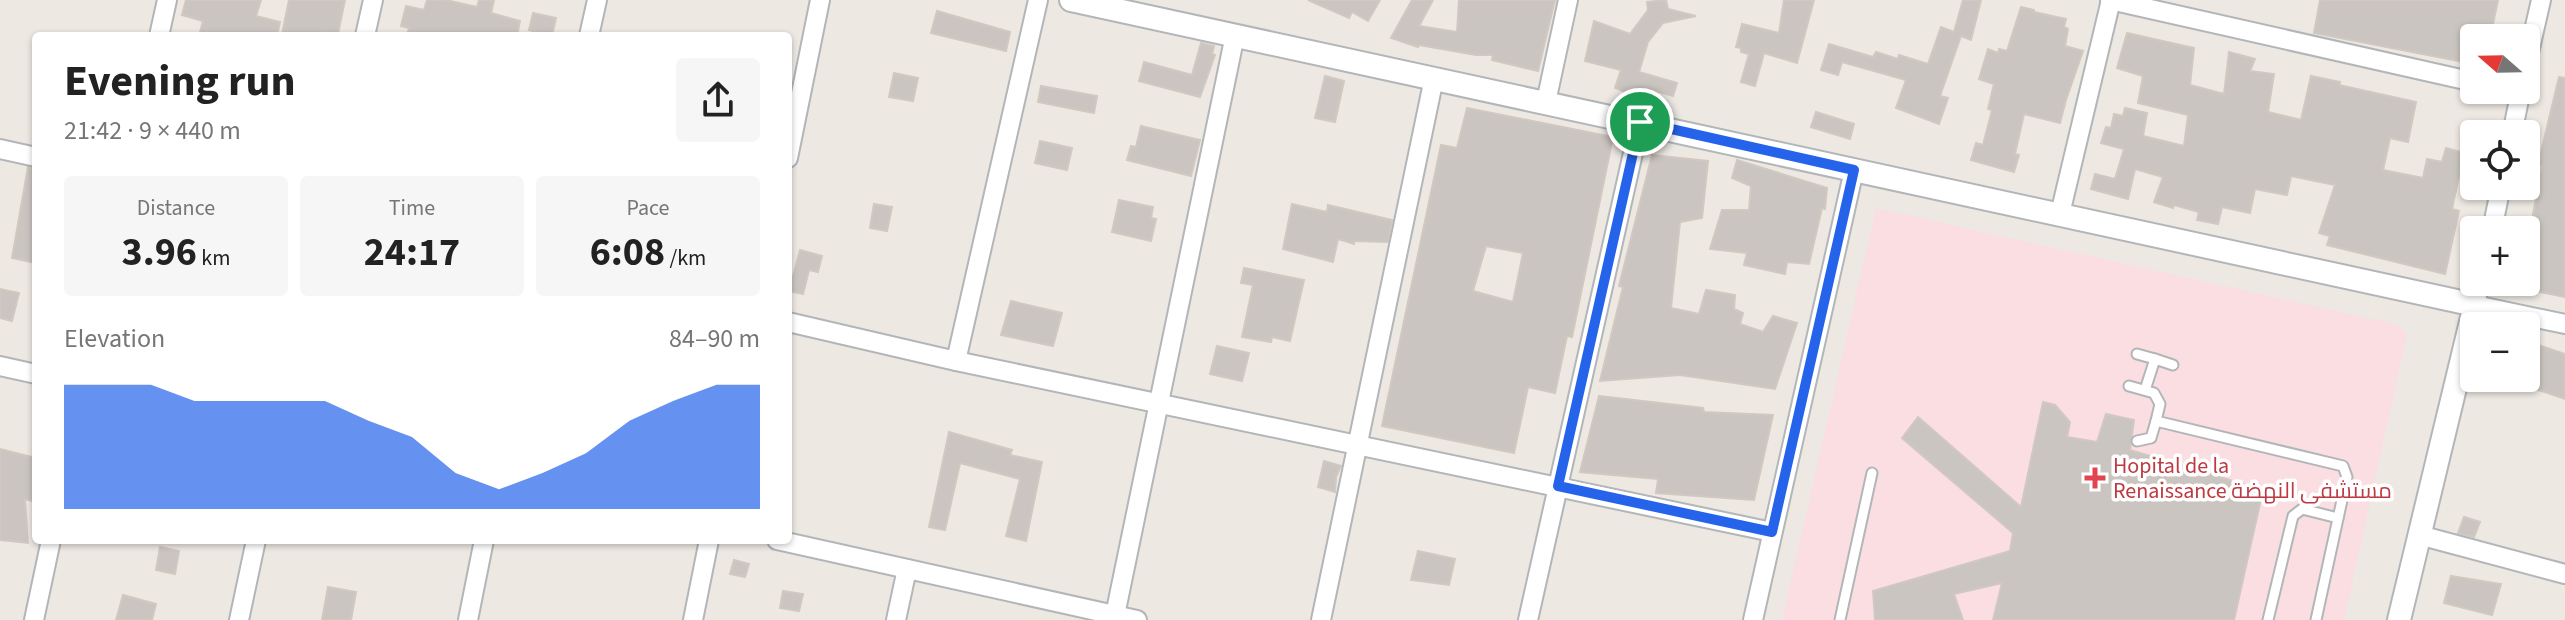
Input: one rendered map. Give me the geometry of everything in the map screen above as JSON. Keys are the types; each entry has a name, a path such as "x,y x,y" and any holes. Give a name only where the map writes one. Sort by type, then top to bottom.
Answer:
{"street":[{"path":"160,32 167,0"},
{"path":"366,32 373,0"},
{"path":"590,32 597,0"},
{"path":"792,138 820,0"},
{"path":"956,361 1038,0"},
{"path":"1071,0 2565,324"},
{"path":"1546,102 1568,0"},
{"path":"2060,214 2110,0 2460,79"},
{"path":"2536,24 2541,0"},
{"path":"1114,618 1235,35"},
{"path":"1321,620 1434,78"},
{"path":"1528,620 1640,122"},
{"path":"0,149 32,156"},
{"path":"1753,620 1854,170"},
{"path":"2399,620 2477,296"},
{"path":"792,323 956,361 1772,532"},
{"path":"0,366 32,373"},
{"path":"2419,535 2565,574"},
{"path":"792,543 1114,618 1137,620"},
{"path":"34,620 50,544"},
{"path":"239,620 255,544"},
{"path":"468,620 483,544"},
{"path":"693,620 708,544"},
{"path":"896,620 907,569"}],"lane":[{"path":"2137,354 2173,365"},
{"path":"2145,390 2155,359"},
{"path":"2129,386 2154,393 2160,404 2151,438 2137,441"},
{"path":"2156,421 2343,466 2347,477 2316,620"},
{"path":"1840,620 1872,473"},
{"path":"2268,620 2293,516 2302,509 2338,518"}],"shaded area":[{"name":"Hopital de la Renaissance مستشفى النهضة","path":"1876,208 2398,325 2407,335 2344,620 1782,620"}],"building":[{"path":"186,0 261,0 256,16 280,22 278,32 200,32 203,21 182,15"},
{"path":"289,0 345,0 338,32 282,32"},
{"path":"427,0 446,0 477,7 479,0 494,0 491,13 520,21 518,32 408,32 409,28 401,26 406,6 424,10"},
{"path":"1308,0 1380,0 1368,21 1352,12 1349,18"},
{"path":"1412,0 1433,0 1419,26 1457,32 1459,0 1555,0 1538,71 1492,60 1493,55 1418,47 1391,38"},
{"path":"1666,0 1668,9 1696,16 1663,23 1648,42 1639,72 1677,83 1673,96 1629,88 1628,93 1615,88 1621,70 1585,61 1594,21 1630,34 1648,10 1647,2"},
{"path":"1784,0 1814,0 1797,63 1764,53 1755,86 1741,82 1749,54 1736,47 1742,24 1779,33"},
{"path":"1963,0 1981,0 1971,40 1961,36 1940,96 1948,98 1939,124 1896,108 1906,80 1842,62 1838,75 1821,70 1829,44 1873,57 1876,52 1928,64 1941,27 1954,32"},
{"path":"2320,0 2498,0 2493,24 2460,24 2460,61 2314,33"},
{"path":"2021,7 2066,19 2065,46 2083,51 2060,123 2024,114 2014,172 1971,160 1976,143 1983,145 1992,110 1988,109 1994,84 1979,79 1988,49 1998,53 1999,49 2007,51"},
{"path":"937,11 1010,32 1006,51 931,33"},
{"path":"533,13 556,18 553,32 529,30"},
{"path":"2127,33 2194,48 2190,85 2224,94 2229,52 2255,59 2250,71 2274,74 2268,112 2301,120 2311,76 2416,102 2408,142 2390,138 2383,170 2423,178 2427,159 2442,162 2446,148 2460,152 2460,172 2452,209 2459,211 2445,274 2327,245 2330,236 2319,233 2335,185 2291,176 2287,195 2255,189 2250,213 2222,207 2218,224 2197,220 2199,212 2154,202 2163,177 2135,169 2128,199 2091,189 2095,174 2115,179 2124,149 2101,143 2106,127 2111,128 2114,114 2123,116 2125,108 2147,113 2143,136 2184,146 2188,115 2138,103 2143,76 2117,68"},
{"path":"1201,43 1214,46 1212,54 1215,55 1200,97 1139,81 1144,62 1192,75"},
{"path":"894,73 918,78 913,101 889,97"},
{"path":"1325,76 1344,81 1335,122 1315,118"},
{"path":"2559,77 2565,78 2565,297 2540,292 2540,216 2533,216 2536,200 2540,200 2540,157"},
{"path":"1041,86 1097,96 1094,113 1038,102"},
{"path":"1467,108 1613,137 1572,337 1567,336 1555,393 1528,387 1514,453 1382,426 1441,145 1457,148","holes":["1486,246 1523,253 1513,302 1473,291"]},
{"path":"1816,112 1854,124 1850,139 1811,127"},
{"path":"1141,126 1200,140 1191,176 1127,160 1131,146 1136,147"},
{"path":"1040,141 1072,148 1067,170 1035,163"},
{"path":"1652,155 1708,161 1702,218 1680,222 1671,308 1699,314 1706,290 1735,295 1734,309 1743,313 1740,324 1763,332 1773,316 1797,323 1775,389 1680,375 1600,381 1623,287 1619,286"},
{"path":"1737,160 1827,188 1825,209 1822,208 1809,264 1787,262 1785,274 1744,265 1747,253 1710,249 1722,210 1749,210 1751,186 1732,178"},
{"path":"28,167 32,168 32,262 12,258"},
{"path":"1119,200 1153,207 1151,218 1156,219 1151,241 1112,232"},
{"path":"874,204 892,207 887,231 870,228"},
{"path":"1292,204 1327,212 1328,205 1392,220 1388,242 1354,241 1354,244 1338,239 1333,262 1283,249"},
{"path":"800,250 822,256 818,272 809,270 803,294 792,292"},
{"path":"1244,268 1304,280 1290,341 1272,337 1271,342 1242,337 1253,285 1241,283"},
{"path":"0,289 19,293 12,321 0,318"},
{"path":"1011,301 1062,313 1053,346 1001,335"},
{"path":"1217,346 1249,353 1242,381 1210,374"},
{"path":"2540,346 2565,354 2565,399 2540,390"},
{"path":"1599,396 1703,408 1704,412 1773,415 1754,500 1656,493 1658,479 1580,472"},
{"path":"2043,402 2055,405 2070,422 2067,437 2097,442 2106,414 2134,420 2130,450 2263,490 2234,620 1993,620 2002,583 1954,594 1963,620 1875,620 1873,591 2010,551 2013,533 1902,438 1918,417 2021,507"},
{"path":"949,432 1012,450 1010,455 1042,462 1026,541 1006,536 1020,479 960,463 945,530 929,527"},
{"path":"0,449 32,457 32,501 25,499 28,543 0,540"},
{"path":"1324,461 1341,466 1335,492 1318,487"},
{"path":"2464,517 2480,522 2474,537 2458,533"},
{"path":"160,547 179,551 175,574 156,570"},
{"path":"1418,551 1455,559 1449,585 1411,580"},
{"path":"734,560 749,564 745,577 730,574"},
{"path":"2451,576 2501,584 2492,615 2444,603"},
{"path":"328,587 356,592 351,620 322,620"},
{"path":"783,591 803,594 799,611 780,608"},
{"path":"123,595 156,604 152,620 116,620"}],"place":[{"name":"Hopital de la Renaissance مستشفى النهضة","path":"2095,478"}],"route":[{"path":"1640,122 1854,170 1772,532 1558,486 1640,122"}]}
